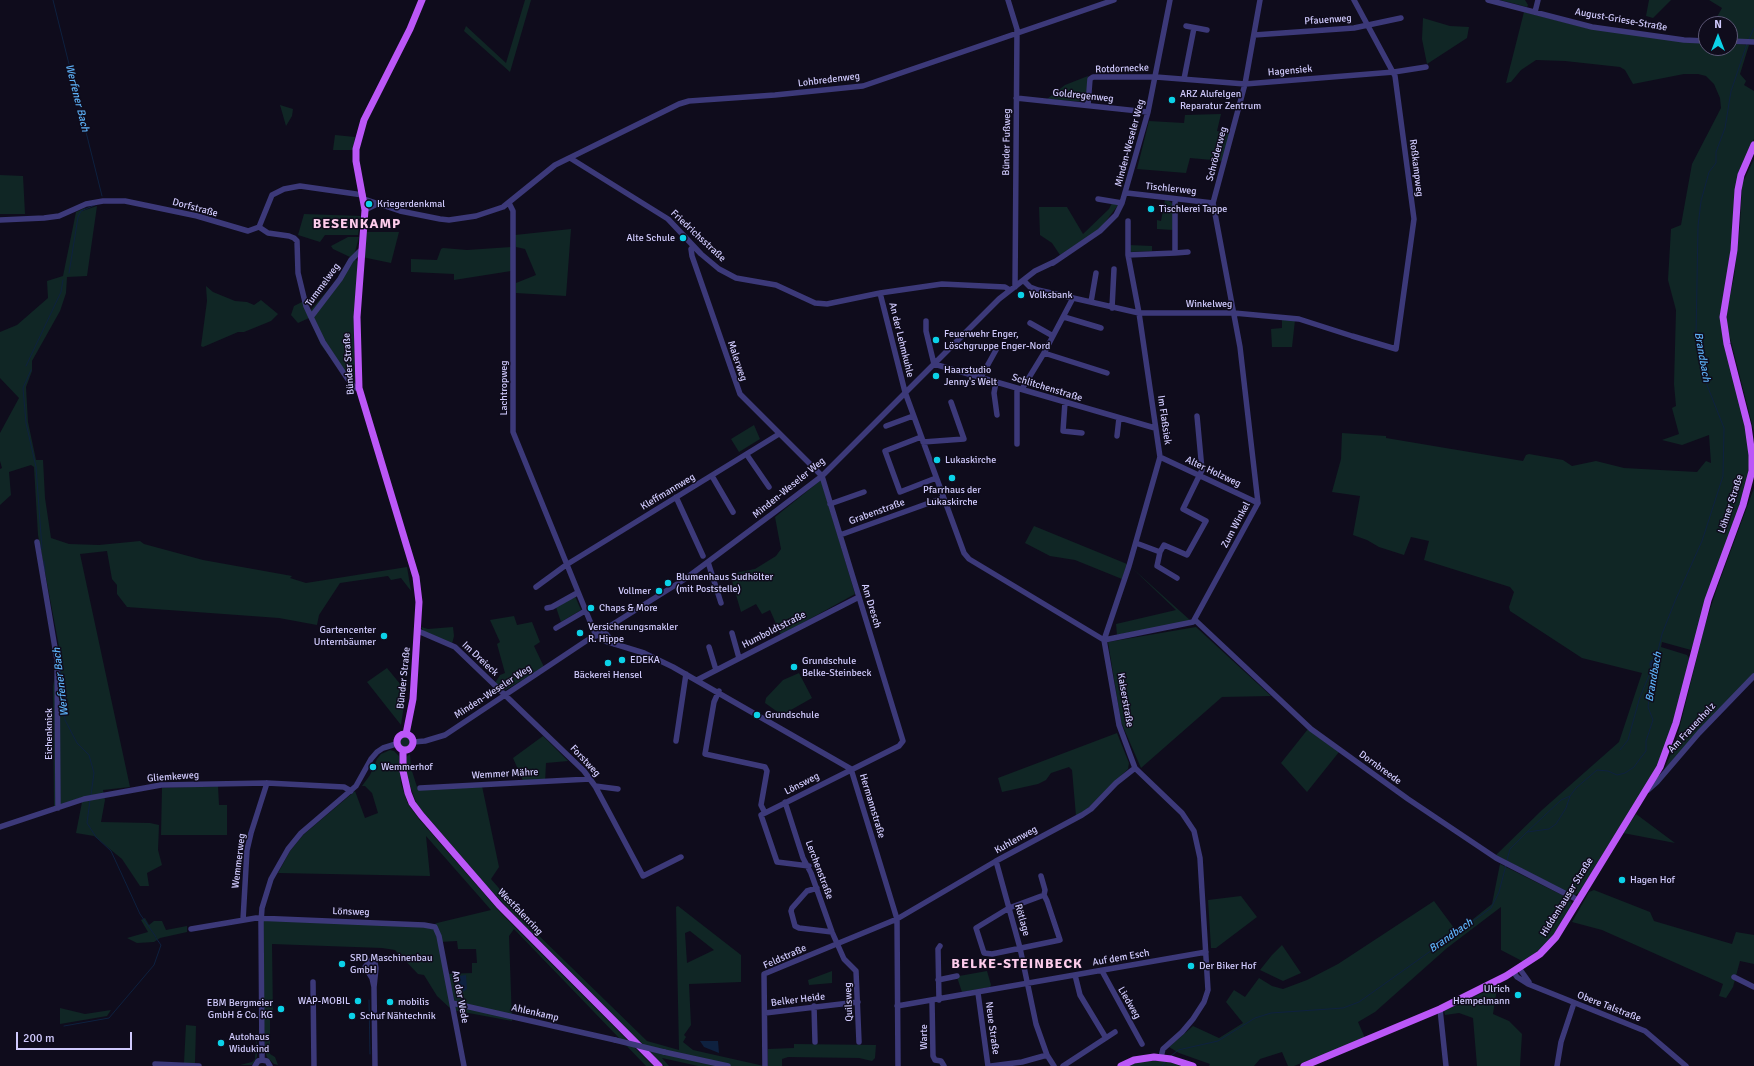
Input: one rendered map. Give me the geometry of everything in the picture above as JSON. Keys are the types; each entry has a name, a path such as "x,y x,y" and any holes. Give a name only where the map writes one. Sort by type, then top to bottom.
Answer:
{"main road":[{"name":"Bünder Straße","path":"406,734 413,699 419,602 416,577 359,388 357,331 360,251 365,210 364,197 356,161 359,134 371,104 410,29 422,0"},
{"name":"Löhner Straße","path":"1693,654 1708,600 1750,485 1752,471 1752,455 1748,426 1727,344 1723,317 1734,250 1738,190 1741,175 1754,145"},
{"name":"Hiddenhauser Straße","path":"1304,1066 1440,1009 1516,970 1540,954 1551,944 1660,767 1670,742 1693,654"},
{"path":"406,734 410,736 413,742 410,749 403,750 396,744 399,736 406,734"},
{"name":"Westfalenring","path":"403,750 403,772 408,792 412,803 421,815 499,905 659,1066"},
{"path":"1121,1066 1137,1059 1165,1058 1193,1066"}],"street":[{"name":"Bünder Fußweg","path":"1008,0 1017,29 1012,288"},
{"name":"Lohbredenweg","path":"570,158 679,104 688,101 775,95 863,86 1114,0"},
{"name":"Minden-Weseler Weg","path":"413,742 425,741 445,734 579,647 591,642 604,631 685,579 708,562 822,476 905,392 1012,288 1035,272 1056,261 1100,231 1116,214 1126,194 1156,77 1170,0"},
{"name":"Schröderweg","path":"1234,313 1213,203 1245,84 1260,0"},
{"name":"Roßkampweg","path":"1354,0 1366,25 1394,72 1414,219 1396,348"},
{"name":"August-Griese-Straße","path":"1488,0 1592,27 1698,40"},
{"path":"1535,12 1538,0"},
{"name":"Pfauenweg","path":"1254,35 1354,28 1402,18"},
{"path":"1186,26 1207,30"},
{"path":"1184,80 1194,28"},
{"path":"1738,42 1754,42"},
{"name":"Hagensiek","path":"1156,77 1245,84 1394,72 1426,67"},
{"name":"Rotdornecke","path":"1088,105 1090,79 1093,77 1156,77"},
{"name":"Goldregenweg","path":"1016,98 1148,112"},
{"path":"311,317 306,306 298,274 297,241 289,236 268,233 259,227 272,195 284,189 300,186 364,197 377,204 413,214 449,220 491,212 509,203 555,165 570,158"},
{"name":"Friedrichsstraße","path":"570,158 668,219 693,246 719,269 727,274 745,280 776,285 815,303 827,304 880,293 942,284 1012,288"},
{"name":"Tischlerweg","path":"1126,194 1213,203"},
{"path":"1098,199 1122,204"},
{"path":"1175,199 1175,253"},
{"name":"Dorfstraße","path":"0,220 59,216 86,204 103,200 125,201 197,216 242,231 248,231 259,227"},
{"name":"Lachtropweg","path":"509,203 513,210 512,432 562,550 577,593 597,636"},
{"path":"365,210 377,204"},
{"name":"Im Flaßsiek","path":"1104,640 1136,543 1160,457 1139,313 1128,254 1128,220"},
{"name":"Malerweg","path":"693,246 691,249 692,256 737,388 753,409 822,476"},
{"name":"Tummelweg","path":"359,388 354,388 335,360 316,331 311,317 360,251"},
{"path":"1128,254 1188,252"},
{"path":"1112,308 1114,269"},
{"path":"1091,302 1096,273"},
{"name":"Winkelweg","path":"1025,280 1034,289 1139,313 1234,313 1299,319 1396,348"},
{"name":"An der Lehmkuhle","path":"880,293 905,392"},
{"path":"1017,444 1019,389 1044,353 1073,298"},
{"name":"Zum Winkel","path":"1195,620 1258,503 1240,347 1234,313"},
{"path":"1064,317 1101,328"},
{"path":"926,321 926,331 934,364"},
{"path":"1030,323 1053,336"},
{"path":"981,377 996,350"},
{"path":"1044,353 1107,374"},
{"name":"Schlitchenstraße","path":"934,364 1155,428"},
{"path":"996,382 994,394 997,416"},
{"path":"905,392 943,498 967,558 1104,640 1190,624 1195,620"},
{"path":"936,478 900,492 885,451 922,440 964,439 951,402"},
{"path":"1065,402 1063,431 1082,433"},
{"path":"886,426 913,416"},
{"path":"1177,578 1157,566 1160,552 1164,545 1187,556 1206,521 1183,509 1201,476 1202,470 1196,416"},
{"path":"1117,436 1119,418"},
{"name":"Kleffmannweg","path":"566,565 779,434"},
{"path":"747,455 769,487"},
{"name":"Alter Holzweg","path":"1160,457 1258,503"},
{"path":"712,476 733,512"},
{"name":"Am Dresch","path":"822,476 903,741"},
{"path":"830,504 864,492"},
{"path":"676,497 703,556"},
{"name":"Grabenstraße","path":"840,536 943,498"},
{"name":"Eichenknick","path":"37,542 57,660 58,808"},
{"path":"1136,543 1160,552"},
{"path":"708,562 721,603"},
{"path":"536,587 566,565"},
{"path":"547,608 552,607 577,593"},
{"name":"Humboldtstraße","path":"697,680 859,597"},
{"path":"556,628 585,611"},
{"name":"Dornbreede","path":"1195,620 1311,729 1408,800 1496,858 1578,900"},
{"name":"Im Dreieck","path":"418,631 455,648 505,695"},
{"path":"604,631 614,644"},
{"path":"732,633 739,658"},
{"name":"Hermannstraße","path":"597,636 605,641 644,653 719,691 851,769 897,919 898,1066"},
{"name":"Kaiserstraße","path":"1104,640 1119,725 1135,768 1182,813 1194,831 1200,858 1208,984 1206,997 1194,1019 1163,1050 1165,1058"},
{"path":"709,647 716,670"},
{"path":"676,741 686,674"},
{"name":"Am Frauenholz","path":"1644,792 1657,782 1699,733 1754,676"},
{"path":"719,691 714,702 705,754 765,767 767,771 761,805 777,862 809,866"},
{"name":"Forstweg","path":"505,695 596,786 643,876 681,857"},
{"name":"Lönsweg","path":"763,814 899,746 903,741"},
{"path":"262,1060 261,918 267,890 277,867 288,849 316,818 351,791 363,776 374,755 383,748 396,744"},
{"name":"Kuhlenweg","path":"897,919 996,861 1091,809 1116,782 1135,768"},
{"name":"Wemmer Mähre","path":"420,788 590,779"},
{"name":"Gliemkeweg","path":"0,827 103,794 161,785 267,783 344,787 351,791"},
{"name":"Wemmerweg","path":"243,920 248,850 251,833 267,783"},
{"path":"596,786 618,789"},
{"name":"Lerchenstraße","path":"785,802 803,858 809,866 832,932 838,944"},
{"name":"Rötlage","path":"996,861 1020,948 1036,1024 1047,1055 1054,1066"},
{"path":"1041,876 1045,890 1044,895 1060,940 992,954 984,953 976,928 1009,908 1044,895"},
{"path":"817,888 807,891 792,908 791,911 796,926 799,928 832,932"},
{"name":"Lönsweg","path":"191,929 261,918 424,925 435,928 437,931"},
{"name":"Feldstraße","path":"765,1066 764,974 897,919"},
{"name":"An der Wede","path":"437,931 464,1066"},
{"name":"Quilsweg","path":"838,944 844,959 856,971 859,1042"},
{"name":"Warte","path":"940,946 938,949 938,980 935,1000 933,1056 935,1060 941,1060 944,1066"},
{"name":"Auf dem Esch","path":"898,1006 1206,952"},
{"name":"Obere Talstraße","path":"1516,970 1529,983 1539,989 1645,1031 1686,1066"},
{"name":"Liedweg","path":"1102,971 1142,1044"},
{"path":"1075,975 1080,995 1106,1038"},
{"path":"938,980 957,976"},
{"path":"1734,977 1754,987"},
{"path":"313,982 314,1066"},
{"path":"374,987 375,1066"},
{"name":"Neue Straße","path":"978,993 990,1066"},
{"name":"Belker Heide","path":"765,1013 858,1002"},
{"name":"Ahlenkamp","path":"452,1003 728,1066"},
{"path":"1557,1066 1561,1042 1574,1003"},
{"path":"814,1006 816,1042"},
{"path":"1440,1009 1446,1066"},
{"path":"1063,1066 1115,1032"},
{"path":"990,1066 1022,1062 1047,1055"},
{"path":"255,1066 258,1061 262,1060 267,1061 270,1066"},
{"path":"155,1064 199,1066"}],"green space":[{"path":"525,0 531,0 510,72 464,31 466,26 506,63"},
{"path":"1500,0 1525,0 1528,5 1527,7"},
{"path":"1649,0 1671,0 1653,18 1646,16"},
{"path":"1709,0 1754,0 1754,41 1738,40 1738,16 1718,16 1722,8"},
{"path":"1524,12 1590,29 1698,42 1698,56 1738,56 1738,44 1749,45 1740,74 1746,81 1744,85 1754,91 1754,139 1738,180 1730,256 1722,307 1745,423 1750,457 1747,486 1691,650 1662,642 1661,647 1687,655 1690,660 1667,744 1657,769 1580,892 1574,896 1496,855 1542,810 1619,742 1642,673 1582,658 1510,611 1509,607 1514,592 1510,587 1424,560 1429,541 1411,537 1404,555 1379,547 1367,540 1353,535 1360,496 1332,492 1341,459 1342,433 1386,436 1386,438 1523,461 1526,455 1529,454 1563,460 1572,466 1596,461 1624,468 1697,472 1706,461 1711,463 1709,435 1682,445 1662,440 1679,434 1672,408 1676,406 1674,384 1676,310 1668,280 1671,229 1681,225 1692,164 1721,108 1720,98 1714,84 1706,76 1698,74 1684,74 1633,84 1625,70 1620,67 1565,61 1536,60 1521,70 1511,82 1506,83"},
{"path":"1423,18 1450,26 1469,27 1467,38 1427,64 1422,39"},
{"path":"1088,76 1086,102 1047,99 1065,85"},
{"path":"280,105 293,109 292,116 286,126"},
{"path":"1221,114 1217,131 1231,134 1223,161 1190,158 1186,173 1137,169 1149,121 1184,123 1185,115"},
{"path":"335,135 355,137 353,150 333,150"},
{"path":"1754,159 1754,432 1727,326 1727,309 1734,277 1740,226 1742,184"},
{"path":"0,175 23,176 25,214 0,214"},
{"path":"1165,200 1173,204 1173,230 1157,229 1157,220 1161,221"},
{"path":"1112,203 1119,204 1099,230 1060,255 1052,243 1040,235 1039,207 1067,207 1083,234 1109,209"},
{"path":"97,206 87,276 67,277 66,293 60,311 32,361 32,371 26,387 28,422 36,460 43,460 45,498 51,538 69,544 99,545 140,541 144,544 203,560 292,576 290,578 306,583 407,567 411,591 401,578 391,580 388,576 340,583 319,615 317,625 279,618 127,607 117,594 117,585 112,579 107,551 80,554 130,787 103,790 105,800 101,822 150,823 159,825 158,850 162,865 147,873 149,886 140,886 122,859 94,836 76,833 83,797 54,807 53,686 56,669 63,668 38,535 34,467 31,465 9,472 11,495 0,505 0,469 2,468 0,461 0,433 19,398 0,378 0,332 17,325 48,298 47,281 63,276 76,212 87,207 82,211"},
{"path":"304,214 361,216 358,235 325,235 320,242 298,235"},
{"path":"571,229 566,296 516,293 516,283 536,275 525,249 516,247 515,235"},
{"path":"365,232 399,232 391,263 362,257"},
{"path":"348,237 359,237 355,252 351,257 358,261 354,332 355,387 321,345 309,318 298,323 291,315 294,306 304,301 308,313 335,282 350,257 333,249 331,246"},
{"path":"1129,245 1152,246 1152,251 1129,252"},
{"path":"511,247 511,271 454,280 454,274 411,272 411,259 437,260 441,249 443,248 467,250"},
{"path":"206,286 213,292 235,301 247,302 254,305 261,300 278,314 271,321 244,332 238,332 203,347 201,346 207,301"},
{"path":"1282,319 1295,320 1292,347 1272,347 1271,329 1282,328"},
{"path":"754,425 760,439 739,452 731,439"},
{"path":"821,480 855,594 781,635 770,610 762,614 756,604 741,612 730,574 755,569 776,556 781,549 775,517"},
{"path":"1754,488 1754,674 1664,770 1676,742 1705,625"},
{"path":"1034,526 1127,564 1122,579 1075,560 1050,556 1025,543"},
{"path":"1131,567 1191,621 1117,635 1116,624 1176,610"},
{"path":"575,596 581,610 561,622 556,607"},
{"path":"514,616 517,625 532,622 540,642 534,646 544,667 504,691 495,683 500,675 505,673 497,644 500,642 490,620"},
{"path":"421,627 428,629 453,627 454,636 452,644 424,632"},
{"path":"1196,627 1271,696 1222,697 1141,768 1121,722 1108,642"},
{"path":"387,668 401,685 407,685 401,725 367,682"},
{"path":"799,673 812,698 782,715 765,703 766,698 783,680"},
{"path":"1308,729 1339,752 1307,792 1281,763"},
{"path":"1117,733 1129,763 1128,769 1087,809 1076,816 1072,770 1069,767 1051,773 1046,780 1038,784 1002,792 998,778"},
{"path":"543,736 568,761 546,763 545,783 524,783 513,758"},
{"path":"402,737 406,737 408,738 408,746 402,747 399,744 399,740"},
{"path":"390,750 394,751 399,756 401,784 408,804 419,819 500,912 653,1066 646,1066 514,929 509,936 512,1021 452,1010 437,996 424,975 418,974 395,950 382,948 272,944 273,1017 270,1018 270,1054 275,1057 278,1065 274,1064 267,1057 265,1051 264,1026 264,920 429,927 437,923 491,910 426,836 430,876 278,873 290,851 303,835 355,791 365,818 378,813 372,793 365,786 362,786 370,775 377,759 381,754","holes":["457,941 458,949 476,949 477,963 472,963 472,973 445,974 439,942"]},
{"path":"410,754 411,768 418,790 482,786 499,867 491,879 524,917 530,927 647,1041 679,1050 676,907 678,906 741,955 741,982 689,984 691,1025 684,1035 686,1037 683,1042 693,1050 764,1066 698,1066 662,1058 669,1066 664,1066 485,884 417,805 406,775 406,757","holes":["690,931 714,950 687,963 685,933"]},
{"path":"218,786 219,805 227,805 227,835 161,835 162,788"},
{"path":"1636,814 1675,843 1623,833"},
{"path":"1500,864 1568,898 1572,903 1548,944 1524,962 1501,950 1501,907 1447,948 1375,1012 1358,1022 1365,1038 1294,1066 1288,1066 1282,1052 1260,1059 1254,1066 1209,1066 1210,1064 1179,1053 1169,1047 1193,1026 1219,1038 1243,1023 1226,1002 1234,990 1245,997 1259,978 1272,986 1283,989 1307,980 1338,964 1434,901 1457,932 1492,904"},
{"path":"1594,890 1650,912 1654,921 1732,944 1736,932 1754,935 1754,964 1740,961 1733,987 1726,998 1719,996 1723,984 1602,930 1572,922 1589,892"},
{"path":"1241,896 1257,917 1216,948 1211,948 1208,900"},
{"path":"145,918 149,925 154,921 162,921 166,930 187,926 187,932 160,938 154,942 137,943 127,938 148,932 141,920"},
{"path":"1282,945 1301,973 1283,981 1260,970"},
{"path":"832,971 832,983 809,985 808,980"},
{"path":"987,971 991,985 990,987 962,992 957,977"},
{"path":"1497,988 1493,1014 1509,1021 1522,1034 1520,1066 1477,1066 1473,1018 1459,1013 1445,1015 1444,1011 1480,994"},
{"path":"60,1008 85,1014 111,1010 107,1016 60,1024"},
{"path":"186,1025 196,1026 195,1063 184,1063"},
{"path":"257,1028 257,1057 252,1065 240,1065 252,1062 255,1059"},
{"path":"794,1044 876,1045 875,1058 872,1061 859,1058 788,1057 782,1059 782,1066 768,1066 768,1049 794,1048"},
{"path":"1147,1060 1164,1061 1177,1064 1179,1066 1126,1066"}],"water":[{"path":"1654,659 1659,664 1654,669 1649,664"},
{"path":"466,975 467,989 460,994 457,990 455,979 459,976"},
{"path":"700,1041 718,1041 719,1053 704,1047"}],"waterway":[{"name":"Werfener Bach","path":"53,0 102,196"},
{"name":"Brandbach","path":"1749,39 1754,28"},
{"name":"Brandbach","path":"1656,660 1662,634 1702,541 1723,476 1724,428 1705,380 1696,336 1698,226 1701,201 1709,172 1716,163 1716,152 1725,128 1731,91 1747,44"},
{"name":"Werfener Bach","path":"69,273 78,217 81,211 95,205"},
{"name":"Werfener Bach","path":"26,366 61,292 63,280"},
{"name":"Werfener Bach","path":"31,370 23,388 26,423 36,467 42,549"},
{"name":"Werfener Bach","path":"44,561 45,571"},
{"name":"Werfener Bach","path":"60,665 65,720 77,743 89,755 94,773 91,795"},
{"name":"Brandbach","path":"1507,860 1510,849 1527,832 1549,829 1556,824 1566,808 1570,796 1576,788 1597,770 1608,771 1617,775 1625,773 1634,767 1646,751 1646,741 1653,720 1648,707 1654,667"},
{"path":"1620,750 1628,740 1639,700 1652,668"},
{"path":"1527,832 1561,800 1570,796"},
{"name":"Werfener Bach","path":"90,800 87,823 96,837 111,851 140,914 156,937"},
{"name":"Brandbach","path":"1170,1057 1178,1050 1218,1041 1255,1018 1271,1013 1343,1008 1359,1002 1491,908 1499,892 1506,865"},
{"name":"Werfener Bach","path":"64,1026 109,1018 154,965 161,945 156,938"},
{"path":"369,1000 370,1054"},
{"name":"Brandbach","path":"1162,1066 1165,1062"}],"place":[{"name":"ARZ Alufelgen Reparatur Zentrum","path":"1172,100"},
{"name":"Kriegerdenkmal","path":"369,204"},
{"name":"Tischlerei Tappe","path":"1151,209"},
{"name":"Alte Schule","path":"683,238"},
{"name":"Volksbank","path":"1021,295"},
{"name":"Feuerwehr Enger, Löschgruppe Enger-Nord","path":"936,340"},
{"name":"Haarstudio Jenny's Welt","path":"936,376"},
{"name":"Lukaskirche","path":"937,460"},
{"name":"Pfarrhaus der Lukaskirche","path":"952,478"},
{"name":"Blumenhaus Sudhölter (mit Poststelle)","path":"668,583"},
{"name":"Vollmer","path":"659,591"},
{"name":"Chaps & More","path":"591,608"},
{"name":"Versicherungsmakler R. Hippe","path":"580,633"},
{"name":"Gartencenter Unternbäumer","path":"384,636"},
{"name":"EDEKA","path":"622,660"},
{"name":"Bäckerei Hensel","path":"608,663"},
{"name":"Grundschule Belke-Steinbeck","path":"794,667"},
{"name":"Grundschule","path":"757,715"},
{"name":"Wemmerhof","path":"373,767"},
{"name":"Hagen Hof","path":"1622,880"},
{"name":"SRD Maschinenbau GmbH","path":"342,964"},
{"name":"Der Biker Hof","path":"1191,966"},
{"name":"Ulrich Hempelmann","path":"1518,995"},
{"name":"WAP-MOBIL","path":"358,1001"},
{"name":"mobilis","path":"390,1002"},
{"name":"EBM Bergmeier GmbH & Co. KG","path":"281,1009"},
{"name":"Schuf Nähtechnik","path":"352,1016"},
{"name":"Autohaus Widukind","path":"221,1043"}],"district":[{"name":"BESENKAMP","path":"357,224"},
{"name":"BELKE-STEINBECK","path":"1017,964"}]}
